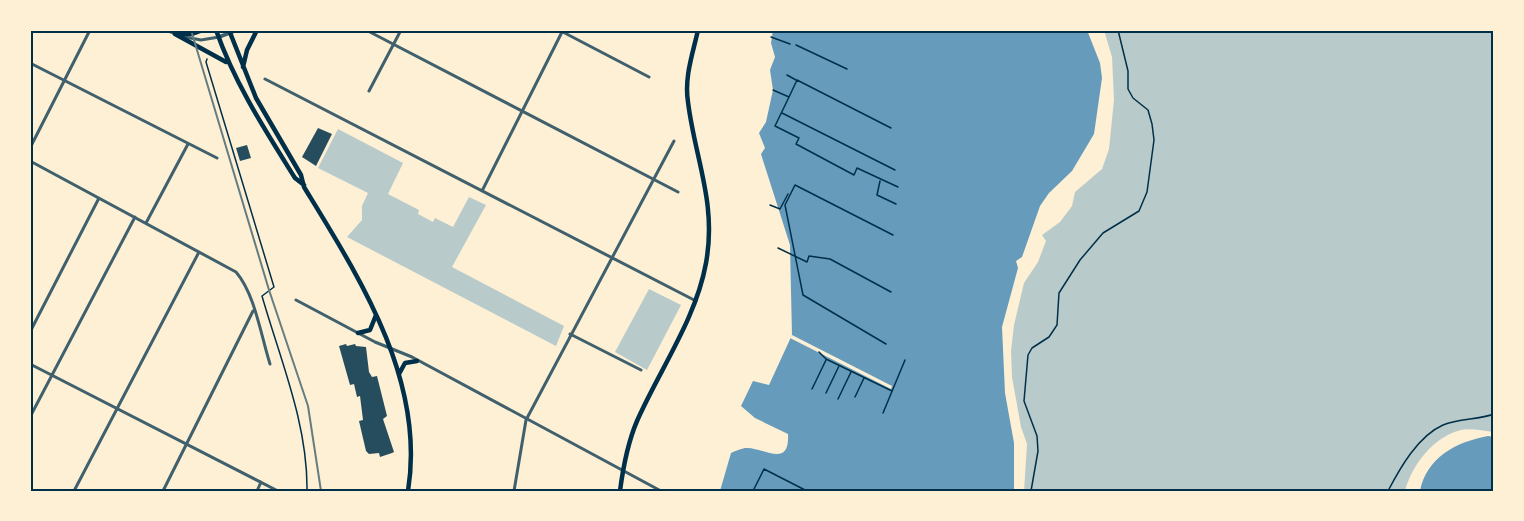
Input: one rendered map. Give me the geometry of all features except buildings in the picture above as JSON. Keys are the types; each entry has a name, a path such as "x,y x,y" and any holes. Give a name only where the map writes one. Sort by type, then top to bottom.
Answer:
{"main road":[{"path":"175,34 192,34 203,30"},
{"path":"216,30 230,66 267,134 295,178 303,185 354,269 376,315 399,374 412,441 408,491"},
{"path":"243,67 247,50 257,30"},
{"path":"620,491 636,423 696,301 710,238 706,181 688,101 687,79 698,30"},
{"path":"230,31 243,67 265,114 301,176 303,185"},
{"path":"175,34 219,56 230,66"},
{"path":"358,333 370,330 376,315"},
{"path":"399,374 405,363 417,361"}],"street":[{"path":"30,148 90,30"},
{"path":"166,30 194,39 219,37 237,30"},
{"path":"366,30 678,192"},
{"path":"369,91 401,30"},
{"path":"482,191 561,30 649,76"},
{"path":"30,63 217,158"},
{"path":"265,79 696,301"},
{"path":"514,491 526,420 674,141"},
{"path":"146,223 188,144"},
{"path":"30,161 236,272 246,284 270,364"},
{"path":"30,332 99,198"},
{"path":"30,417 135,217"},
{"path":"74,491 199,252"},
{"path":"296,300 417,361 661,491"},
{"path":"163,491 253,311"},
{"path":"570,334 641,370"},
{"path":"30,364 278,491"},
{"path":"257,491 261,482"}],"path":[{"path":"1031,491 1038,451 1037,436 1024,401 1028,355 1038,343 1049,337 1057,325 1059,293 1075,267 1102,233 1139,211 1147,192 1154,140 1152,124 1148,110 1132,98 1128,89 1128,71 1118,30"},
{"path":"771,37 790,44"},
{"path":"796,45 847,69"},
{"path":"212,56 206,62 274,286 262,296 300,421 307,469 307,491"},
{"path":"788,75 891,128"},
{"path":"797,80 776,126 799,138 796,144 854,175 856,168 898,187"},
{"path":"773,90 789,97"},
{"path":"782,112 895,170"},
{"path":"880,179 877,195 896,204"},
{"path":"886,344 803,295 785,205 795,184 893,235"},
{"path":"770,205 780,209 788,193 790,195"},
{"path":"778,248 807,262 809,256 830,259 891,292"},
{"path":"819,352 826,359 892,391"},
{"path":"812,389 826,359"},
{"path":"883,413 904,360"},
{"path":"826,393 840,366"},
{"path":"838,399 852,371"},
{"path":"855,397 864,378"},
{"path":"1389,491 1402,466 1433,432 1443,425 1494,414"},
{"path":"753,491 764,469 807,491"}],"shaded area":[{"path":"1104,30 1494,30 1494,432 1465,429 1441,439 1418,462 1405,491 1024,491 1027,444 1021,427 1012,377 1011,351 1014,325 1024,283 1038,262 1046,241 1042,235 1060,222 1072,206 1075,192 1102,169 1109,149 1114,100 1112,57"},
{"path":"338,129 403,163 388,194 419,210 418,214 433,222 435,218 453,227 469,197 486,205 452,267 564,326 556,346 347,237 362,220 362,206 368,193 318,168"},
{"path":"649,289 681,305 647,370 615,352"}],"water":[{"path":"773,30 1087,30 1100,63 1102,78 1094,134 1072,171 1049,193 1040,206 1022,257 1016,261 1018,268 1002,327 1005,393 1014,443 1014,491 720,491 731,453 752,448 780,454 785,451 787,445 788,434 755,418 741,406 753,381 769,385 792,335 790,245 761,154 765,148 759,133 766,122 773,90 770,70 775,57 771,43"},
{"path":"1488,436 1494,437 1494,491 1420,491 1429,469 1436,460 1454,447"}],"pier":[{"path":"792,335 892,386 891,389 790,338"}],"railway":[{"path":"191,30 269,290 308,406 321,491"}]}
